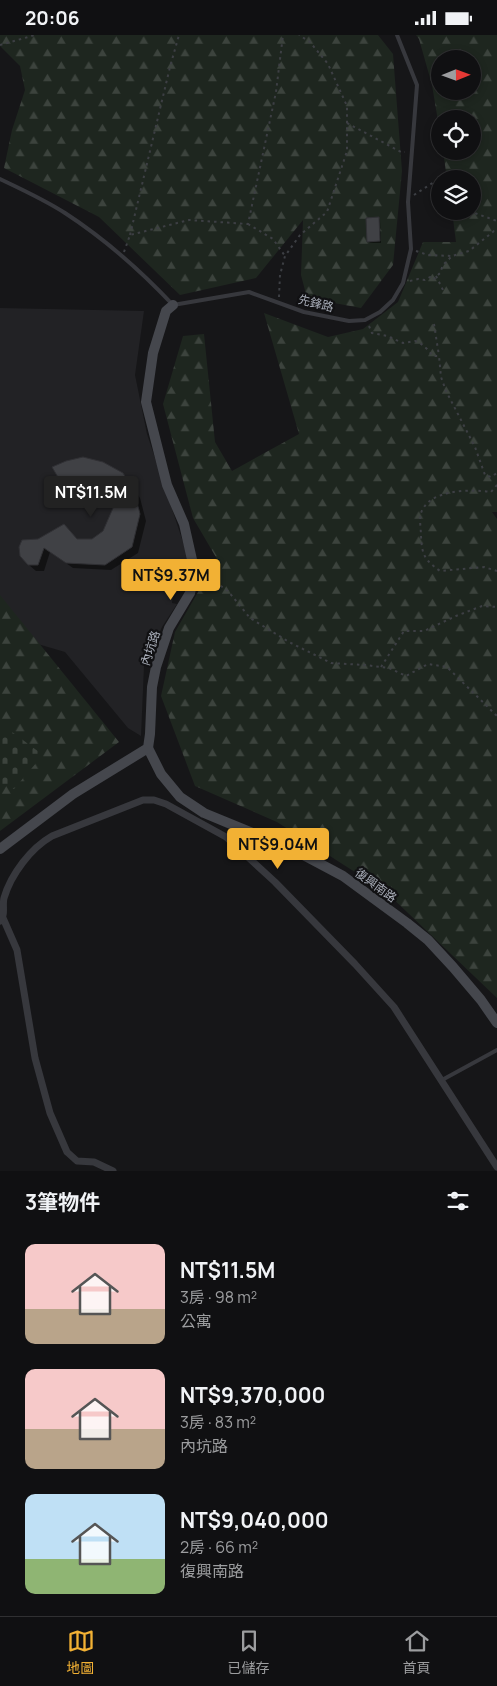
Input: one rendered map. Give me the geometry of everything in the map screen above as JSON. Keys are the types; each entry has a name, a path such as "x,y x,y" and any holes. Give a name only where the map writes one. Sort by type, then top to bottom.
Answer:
{"street":[{"name":"內坑路","path":"148,748 152,687 156,667 163,642 190,593 195,573 184,524 167,485 146,402 153,353 166,311 173,305"},
{"path":"0,849 73,794 148,748"},
{"name":"復興南路","path":"148,748 161,774 180,797 204,813 296,851 343,876 407,923 428,940 453,967 481,999 497,1023"},
{"path":"113,1171 94,1162 77,1161 67,1152 50,1113 35,1058 18,950 1,919 4,898 13,877 42,842 52,836 143,800 154,800 166,804 226,837 275,882 355,964 394,1007 497,1167"}],"lane":[{"path":"365,320 380,312 393,300 402,283 412,249 408,201 417,85 397,35"},
{"path":"0,179 64,212 104,240 141,271 173,305"},
{"name":"先鋒路","path":"173,305 249,292 304,312 348,321 365,320"},
{"path":"442,1079 497,1050"}],"path":[{"path":"0,45 35,35"},
{"path":"123,256 130,235 179,35"},
{"path":"248,224 276,92 283,35"},
{"path":"278,303 280,275 284,256 300,235 326,212 347,151 347,106 328,64 310,42 299,35"},
{"path":"347,123 401,152 412,153"},
{"path":"408,201 431,184"},
{"path":"481,215 497,221"},
{"path":"130,235 189,220 248,224 273,239 284,256"},
{"path":"412,249 428,255 452,256 469,251 494,231 497,231"},
{"path":"402,283 418,279 426,280 430,277 433,280 452,256"},
{"path":"436,276 443,291"},
{"path":"365,320 372,333 387,336 403,343 415,341 420,343 433,357 439,356"},
{"path":"434,325 441,377 446,391 475,447 485,475 491,477 497,473"},
{"path":"497,485 491,492 477,490 446,493 428,501 420,514 422,545 426,561 440,571 484,567 497,571"},
{"path":"192,582 199,581 218,584 228,591 250,618 289,642 331,663 389,668 406,676 428,663 447,667 497,715"},
{"path":"381,667 404,631 424,631 482,606 497,607"}],"shaded area":[{"path":"0,308 144,311 135,375 147,434 189,560 189,567 183,569 181,576 176,577 172,603 177,604 162,627 144,666 141,736 128,728 65,652 0,633"}],"green space":[{"path":"0,35 378,35 393,54 402,171 393,265 361,308 307,298 301,275 303,220 256,278 180,295 99,217 4,168 12,130 25,90 20,66 0,46"},
{"path":"416,35 497,35 497,512 492,512 497,519 497,998 386,892 277,822 195,786 161,696 175,632 217,559 193,518 163,404 183,336 204,334 215,442 232,471 299,434 264,313 328,337 363,329 398,302 423,242 456,242 453,220 481,220 481,170 446,170 444,160 481,160 481,110 436,110 434,100 481,100 481,50 431,50 431,81 419,39"},
{"path":"0,595 119,742 0,831"},
{"path":"0,723 43,755 14,789 0,783"}],"building":[{"path":"379,217 380,241 367,242 366,218"},
{"path":"83,457 103,462 123,473 134,491 140,514 132,547 105,565 66,563 44,548 38,565 28,565 20,556 19,547 22,540 38,539 64,524 77,539 92,539 103,531 113,508 106,490 87,483 66,491 52,467"}]}
